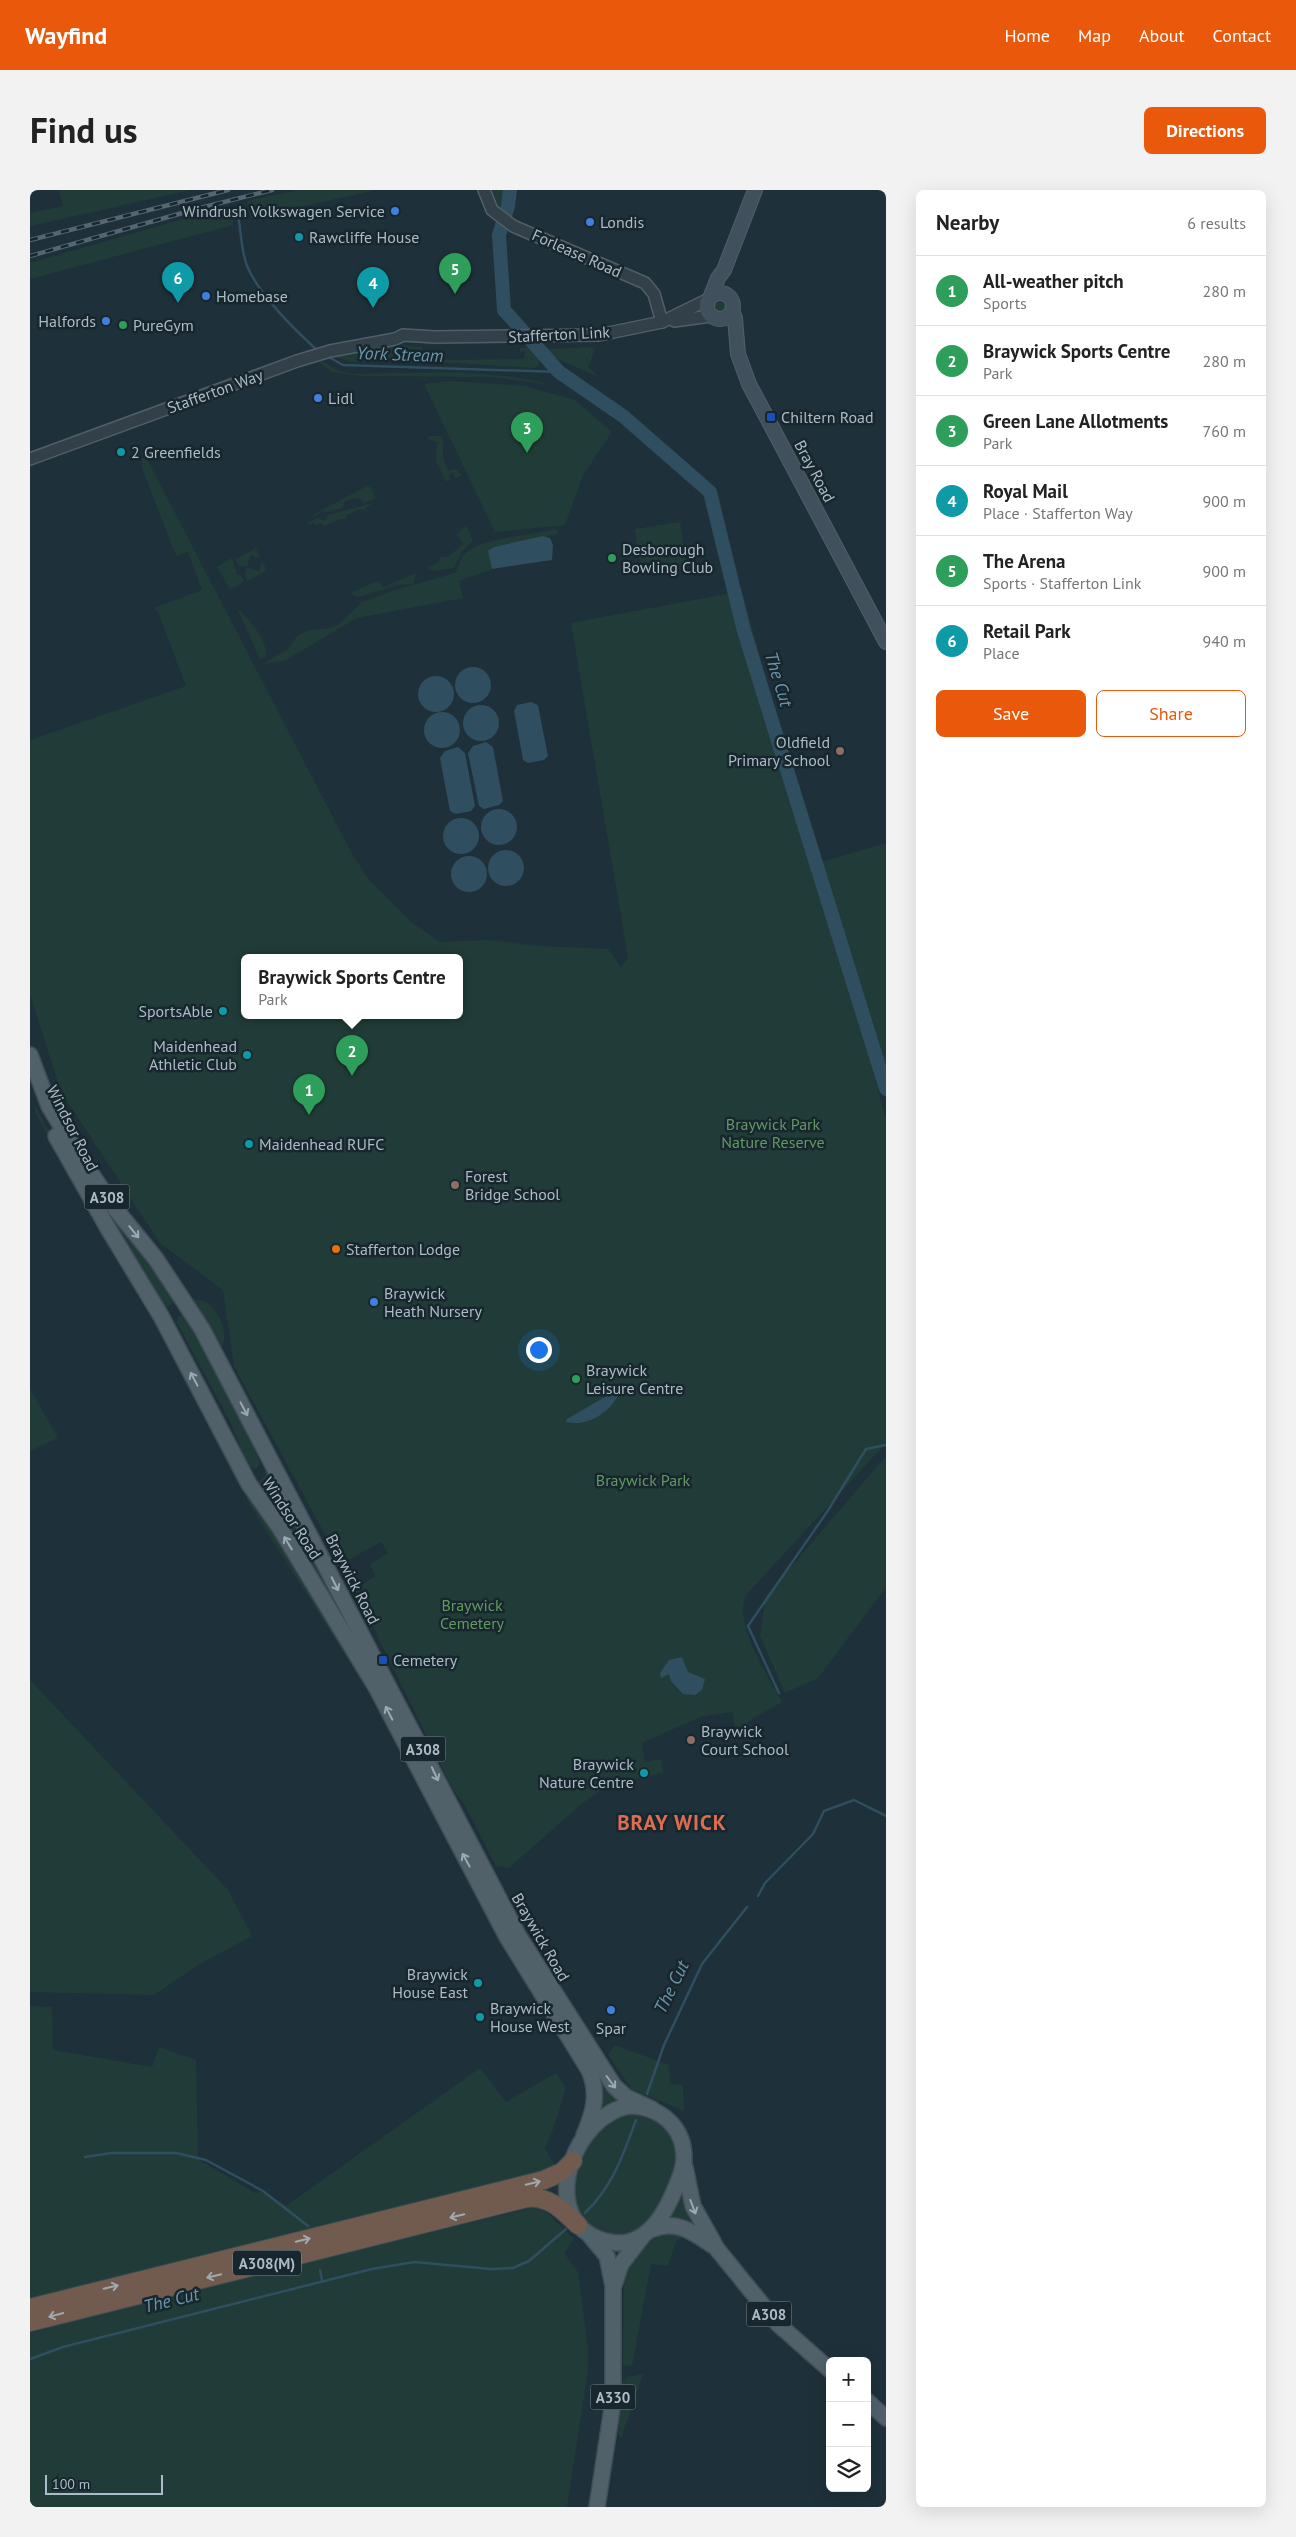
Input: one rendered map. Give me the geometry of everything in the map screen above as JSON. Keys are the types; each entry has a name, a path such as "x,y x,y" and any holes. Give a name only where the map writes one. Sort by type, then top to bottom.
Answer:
{"highway":[{"name":"A308(M)","path":"30,2308 544,2180 562,2172 573,2161"},
{"name":"A308(M)","path":"30,2322 527,2198 549,2201 579,2226"}],"main road":[{"path":"736,342 707,310 712,293 724,270 755,190"},
{"path":"715,318 726,318 732,311 732,303 727,296 724,270"},
{"path":"712,293 720,293 727,296"},
{"name":"Bray Road","path":"732,311 735,318 736,342 749,384 886,642"},
{"name":"Braywick Road","path":"30,1055 49,1106 82,1160 113,1206 156,1259 202,1329 532,1959 610,2082 626,2097 652,2109"},
{"name":"Windsor Road","path":"30,1079 42,1110 76,1173 161,1316 249,1484 280,1528 376,1687 507,1937 589,2070 594,2082 595,2101 584,2135"},
{"path":"629,2106 652,2109 668,2119 677,2130 682,2144 684,2160 681,2176 666,2210 647,2233 625,2242 610,2242 596,2237 579,2226 569,2206 566,2191 573,2161 584,2135 602,2117 615,2109 629,2106"},
{"name":"A308","path":"684,2160 692,2206 717,2249 778,2324 826,2366"},
{"name":"A308","path":"647,2233 669,2225 681,2227 717,2249"},
{"name":"A330","path":"579,2226 605,2252 613,2286 614,2373 612,2415 597,2507"},
{"name":"A330","path":"613,2286 622,2264 647,2233"},
{"path":"868,2402 886,2418"}],"street":[{"name":"Forlease Road","path":"485,193 492,210 513,226 645,283 654,294 662,322"},
{"name":"Stafferton Link","path":"403,335 555,337 598,335 662,322 712,293"},
{"path":"662,322 715,318"},
{"name":"Stafferton Way","path":"30,459 297,361 330,351 395,339 403,335"}],"green space":[{"path":"59,190 191,190 30,226 30,213 63,206"},
{"path":"298,190 376,190 251,218 247,201"},
{"path":"488,190 515,190 513,203 498,207"},
{"path":"218,209 221,217 233,216 233,225 30,279 30,263"},
{"path":"719,298 725,300 727,306 725,312 719,314 713,312 711,306 713,300"},
{"path":"399,345 422,347 422,353 415,353 415,358 423,360 524,359 525,352 520,351 520,348 528,347 539,358 539,365 535,368 456,363 352,362 335,357 353,351"},
{"path":"580,347 595,348 589,365 585,355 589,368 600,378 545,353 543,349 579,348 582,350"},
{"path":"321,361 340,371 354,374 479,374 503,376 552,385 493,377 361,376 332,372 319,362"},
{"path":"450,381 525,386 575,400 612,432 583,475 565,525 495,532 424,384"},
{"path":"427,436 441,436 444,460 449,471 456,469 462,475 456,478 453,473 449,475 450,481 446,481 436,461 437,442 430,440"},
{"path":"146,457 352,854 370,881 411,922 440,942 490,940 537,946 608,949 621,967 628,957 571,623 742,591 886,1119 886,1443 746,1595 743,1607 748,1635 761,1664 782,1702 750,1720 737,1736 732,1712 700,1717 642,1743 645,1762 661,1759 663,1773 614,1783 605,1787 579,1806 509,1868 496,1866 466,1807 452,1788 355,1590 375,1576 370,1564 388,1553 381,1542 341,1564 234,1366 223,1290 160,1243 61,1092 30,994 30,740 186,686 158,612 154,608 202,590 188,552 177,556 172,546 141,465 143,464 141,459"},
{"path":"367,486 370,487 376,499 363,503 359,498 352,499 344,502 342,508 327,512 321,511 317,515 309,517"},
{"path":"373,503 363,510 360,509 347,515 345,519 340,519 324,526 321,523 315,525 314,522 309,525 308,522 318,518 325,521 328,515"},
{"name":"Desborough Bowling Club","path":"680,522 687,568 642,576 635,529"},
{"path":"466,526 473,541 461,552 454,568 435,571 427,568 439,562 440,557 448,557 463,544 457,534"},
{"path":"557,529 558,534 494,547 489,556 492,569 459,581 463,598 357,618 284,661 263,664 288,649 297,636 308,630 325,629 338,625 362,602 395,590 455,573 463,556 480,545 506,538"},
{"path":"256,548 260,558 251,555 247,566 239,566 234,558 238,558"},
{"path":"232,558 237,575 241,575 244,582 230,589 217,567"},
{"path":"262,561 267,570 247,581 244,574 246,573 245,569 249,568 259,571"},
{"path":"416,573 413,584 397,585 359,597 354,596 352,592 378,581 383,587"},
{"path":"237,608 252,623 261,636 266,656 260,659"},
{"path":"886,843 886,1073 818,863"},
{"path":"34,1104 97,1220 156,1314 149,1311 94,1221 36,1114"},
{"path":"57,1128 178,1300 163,1309"},
{"path":"193,1300 208,1304 219,1317 224,1333 222,1347"},
{"path":"184,1314 197,1332 203,1350 221,1366 259,1461 260,1464 256,1469 248,1466 230,1421 177,1323 178,1317"},
{"path":"161,1324 243,1483 237,1482 158,1328"},
{"path":"30,1389 58,1438 30,1451"},
{"path":"886,1456 886,1587 818,1678 785,1693 760,1636 766,1596"},
{"path":"267,1461 286,1497 272,1507 258,1483 265,1476"},
{"path":"248,1493 254,1493 398,1738 246,1499"},
{"path":"289,1502 409,1734 285,1529 289,1526 279,1508"},
{"path":"30,1680 228,1890 252,1936 198,1965 154,1995 30,1992"},
{"path":"30,2006 52,2007 53,2050 152,2067 159,2047 196,2060 198,2159 255,2193 263,2191 286,2206 480,2068 506,2102 556,2073 566,2088 554,2127 545,2148 557,2170 431,2198 30,2299"},
{"path":"615,2045 669,2065 670,2084 683,2085 684,2111 632,2089 608,2055"},
{"path":"593,2063 624,2100 600,2110 602,2091"},
{"path":"634,2111 662,2122 676,2141 678,2164 657,2215 636,2233 613,2237 594,2230 576,2212 573,2176 597,2126"},
{"path":"680,2194 691,2223 671,2218"},
{"path":"540,2206 574,2239 564,2253 578,2272 588,2348 588,2370 567,2507 30,2507 30,2333 95,2314"},
{"path":"660,2233 686,2236 676,2241 668,2266 651,2264 632,2366 623,2365 624,2280 629,2262"},
{"path":"643,2374 621,2438 618,2433 621,2383 628,2377"}],"water":[{"path":"543,536 550,538 553,545 552,560 492,569 488,551 494,547"},
{"path":"473,667 485,673 491,685 485,697 473,703 461,697 455,685 461,673"},
{"path":"436,676 449,681 454,694 449,707 436,712 423,707 418,694 423,681"},
{"path":"531,702 538,705 548,756 544,760 528,763 523,760 514,711 517,705"},
{"path":"481,705 493,711 499,723 493,735 481,741 469,735 463,723 469,711"},
{"path":"442,712 454,718 460,730 454,742 442,748 430,742 424,730 430,718"},
{"path":"486,742 493,747 503,801 499,805 484,809 479,806 468,753 473,746"},
{"path":"458,747 465,753 475,806 471,811 456,814 450,811 440,758 445,751"},
{"path":"499,809 512,814 517,827 512,840 499,845 486,840 481,827 486,814"},
{"path":"461,818 473,824 479,836 473,848 461,854 449,848 443,836 449,824"},
{"path":"506,850 518,856 524,868 518,880 506,886 494,880 488,868 494,856"},
{"path":"469,856 482,861 487,874 482,887 469,892 456,887 451,874 456,861"},
{"path":"615,1391 618,1396 603,1413 582,1422 566,1422 567,1419"},
{"path":"682,1657 688,1672 705,1679 702,1690 695,1695 683,1694 671,1681 669,1674 661,1678 660,1673 669,1660"}],"waterway":[{"name":"The Cut","path":"510,190 508,206 499,235 504,310 559,372 623,416 710,492 744,631 886,1089"},
{"name":"York Stream","path":"238,214 244,256 254,279 269,301 318,351"},
{"name":"York Stream","path":"327,356 343,365 559,372"},
{"path":"779,1693 748,1626 827,1512 866,1449 886,1445"},
{"name":"The Cut","path":"758,1896 765,1883 813,1834 824,1811 854,1800 886,1816"},
{"name":"The Cut","path":"647,2094 664,2045 702,1964 747,1907"},
{"name":"The Cut","path":"585,2213 595,2203 610,2181 622,2158 636,2120"},
{"path":"85,2157 111,2153 176,2153 206,2160 263,2191 308,2226"},
{"name":"The Cut","path":"30,2359 63,2347 372,2269 414,2262 491,2269 513,2268 529,2261 566,2229"},
{"name":"The Cut","path":"320,2270 322,2280"}],"railway":[{"path":"30,240 228,190"},
{"path":"30,256 200,208 272,190"}],"place":[{"name":"Windrush Volkswagen Service","path":"395,211"},
{"name":"Londis","path":"590,222"},
{"name":"Rawcliffe House","path":"299,237"},
{"name":"The Arena","path":"455,294"},
{"name":"Homebase","path":"206,296"},
{"name":"Retail Park","path":"178,303"},
{"name":"Royal Mail","path":"373,308"},
{"name":"Halfords","path":"106,321"},
{"name":"PureGym","path":"123,325"},
{"name":"Lidl","path":"318,398"},
{"name":"Chiltern Road","path":"771,417"},
{"name":"2 Greenfields","path":"121,452"},
{"name":"Green Lane Allotments","path":"527,453"},
{"name":"Desborough Bowling Club","path":"612,558"},
{"name":"Oldfield Primary School","path":"840,751"},
{"name":"SportsAble","path":"223,1011"},
{"name":"Maidenhead Athletic Club","path":"247,1055"},
{"name":"Braywick Sports Centre","path":"352,1076"},
{"name":"All-weather pitch","path":"309,1115"},
{"name":"Maidenhead RUFC","path":"249,1144"},
{"name":"Forest Bridge School","path":"455,1185"},
{"name":"Stafferton Lodge","path":"336,1249"},
{"name":"Braywick Heath Nursery","path":"374,1302"},
{"name":"Braywick Leisure Centre","path":"576,1379"},
{"name":"Cemetery","path":"383,1660"},
{"name":"Braywick Court School","path":"691,1740"},
{"name":"Braywick Nature Centre","path":"644,1773"},
{"name":"Braywick House East","path":"478,1983"},
{"name":"Spar","path":"611,2010"},
{"name":"Braywick House West","path":"480,2017"}],"district":[{"name":"BRAY WICK","path":"672,1822"}],"park label":[{"name":"Braywick Park Nature Reserve","path":"773,1133"},
{"name":"Braywick Park","path":"643,1480"},
{"name":"Braywick Cemetery","path":"472,1614"}]}
